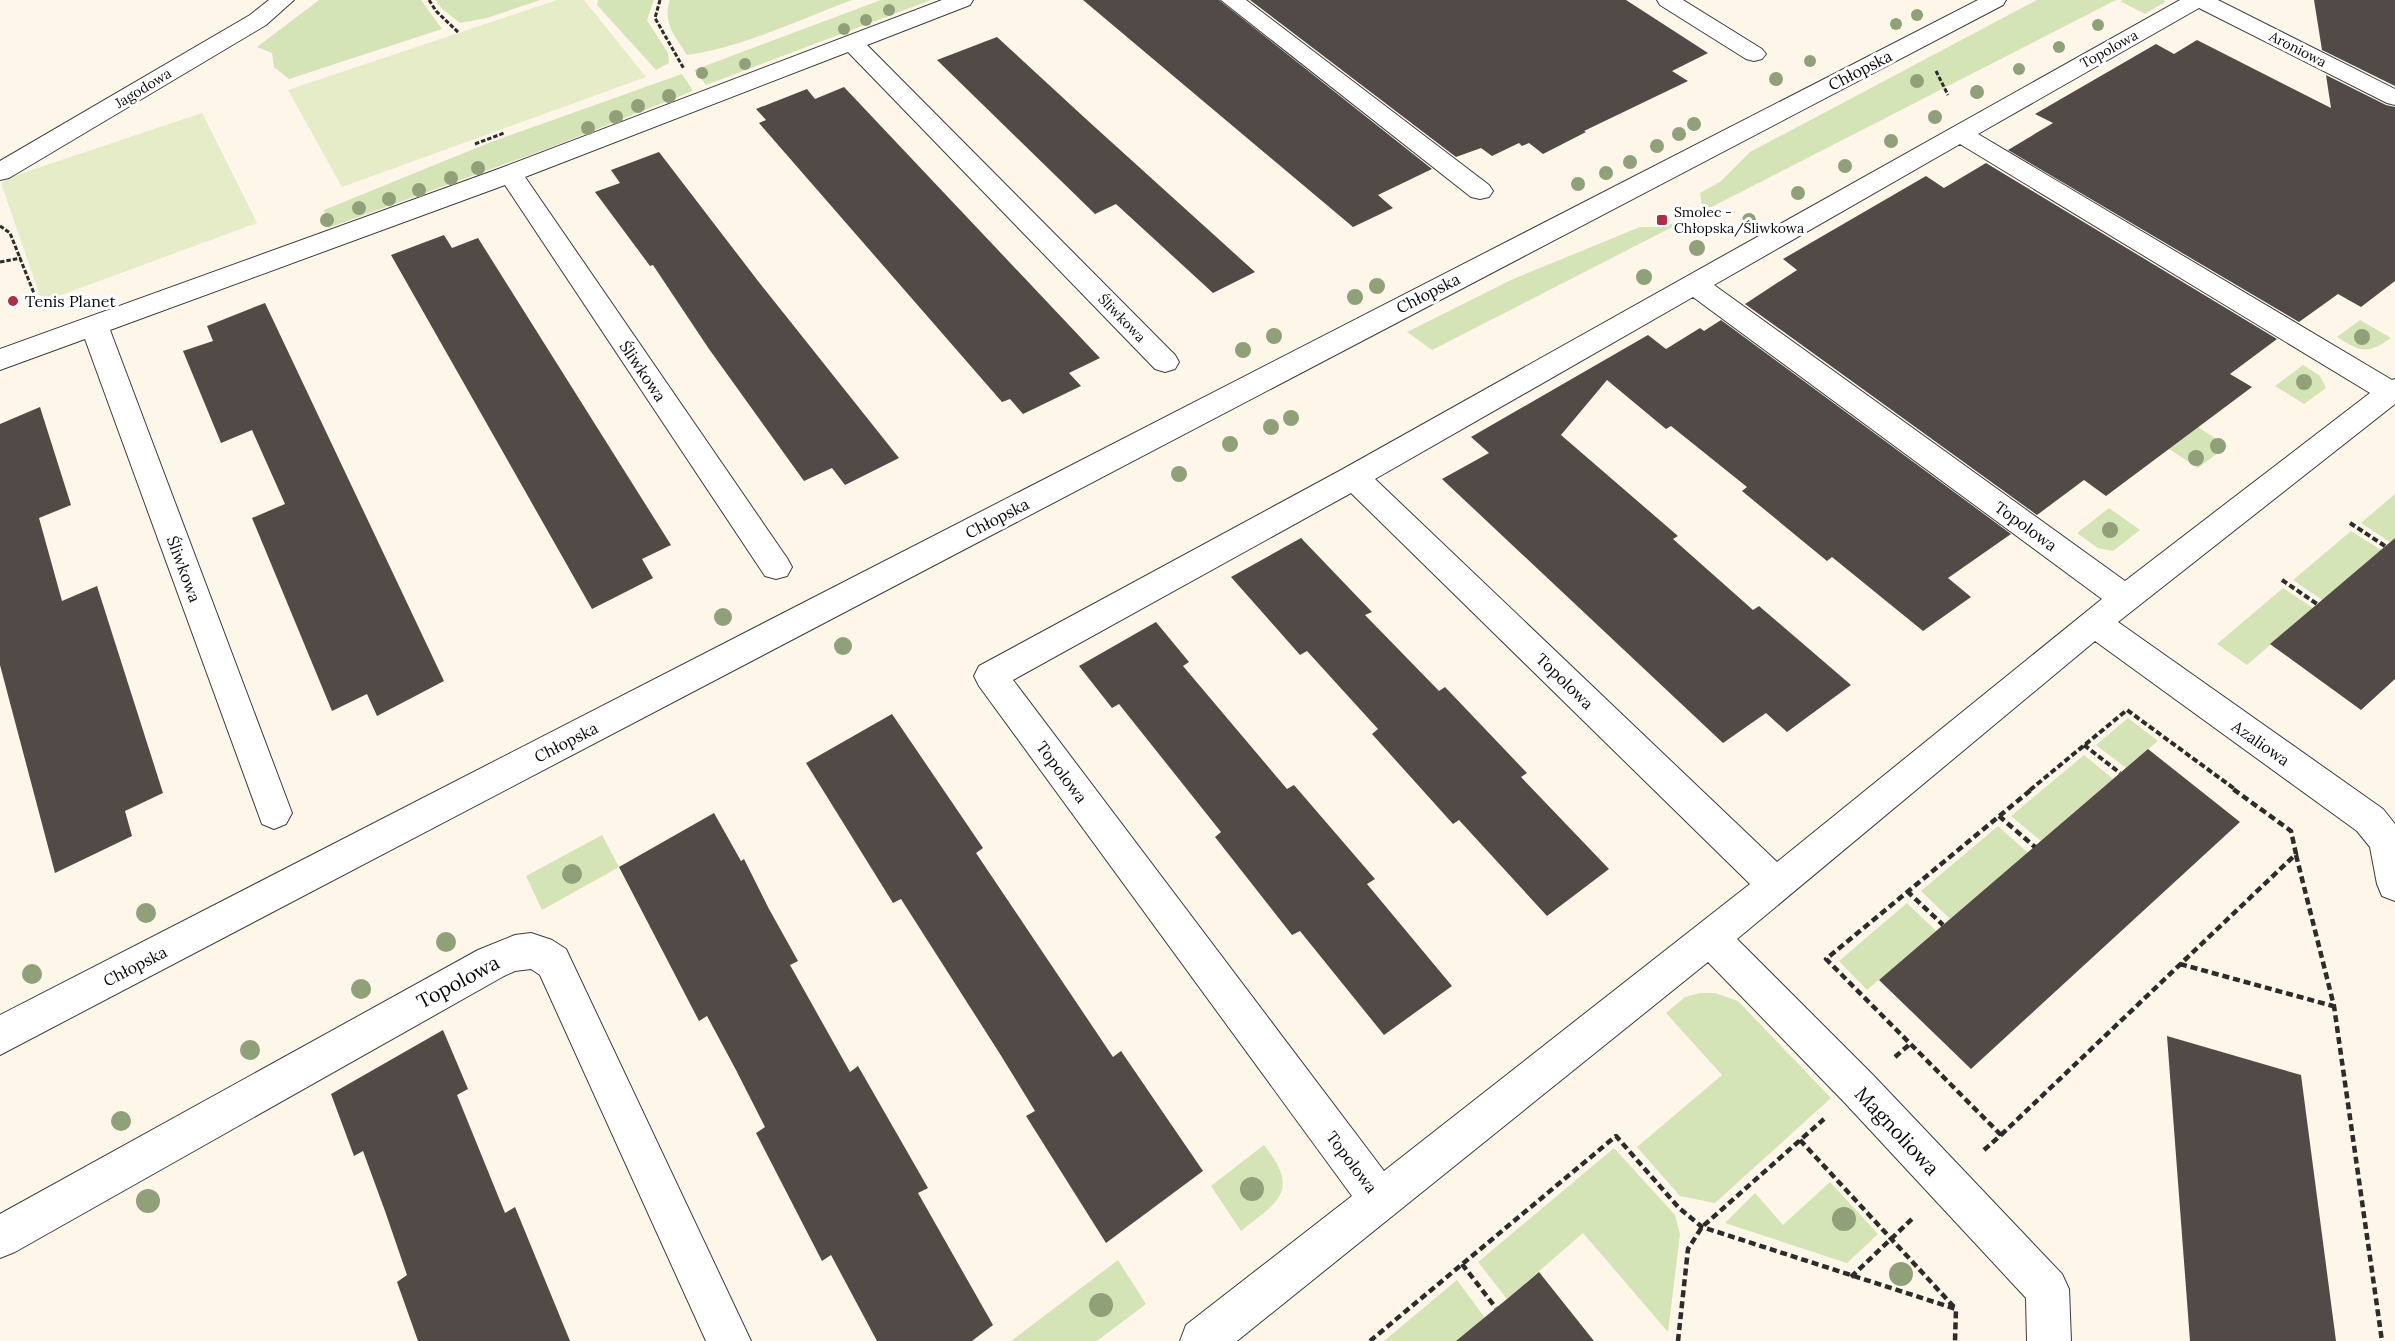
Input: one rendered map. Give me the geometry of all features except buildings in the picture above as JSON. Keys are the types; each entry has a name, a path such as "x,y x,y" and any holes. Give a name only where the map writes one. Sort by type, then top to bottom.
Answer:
{"street":[{"name":"Jagodowa","path":"0,172 258,20 283,0"},
{"path":"0,360 510,174 962,0"},
{"path":"1232,0 1480,191"},
{"path":"1668,0 1754,54"},
{"name":"Chłopska","path":"0,1036 1995,0"},
{"name":"Topolowa","path":"1380,1200 991,676 1354,477 2196,0"},
{"name":"Aroniowa","path":"2201,0 2395,98"},
{"name":"Śliwkowa","path":"851,42 1165,362"},
{"name":"Topolowa","path":"1203,1341 1776,885 2094,623 2393,390 1959,133"},
{"name":"Śliwkowa","path":"510,174 776,567"},
{"name":"Topolowa","path":"1693,284 2125,599"},
{"name":"Śliwkowa","path":"94,325 274,813"},
{"name":"Topolowa","path":"1354,477 1776,885"},
{"name":"Azaliowa","path":"2094,623 2370,820 2391,843 2395,884"},
{"name":"Magnoliowa","path":"1710,937 2047,1289 2049,1341"},
{"name":"Topolowa","path":"0,1237 492,963 518,951 534,950 546,954 553,962 729,1341"}],"path":[{"path":"429,0 436,11 459,33"},
{"path":"660,0 655,18 685,70"},
{"path":"0,226 10,233 39,306 50,302"},
{"path":"0,262 21,258"},
{"path":"2350,523 2385,546"},
{"path":"2282,580 2318,604"},
{"path":"2001,1135 1826,959 2127,710 2291,831 2334,1006 2382,1341"},
{"path":"2084,745 2120,773"},
{"path":"1999,816 2035,847"},
{"path":"1851,1277 2296,854"},
{"path":"1907,891 1943,925"},
{"path":"2180,964 2334,1006"},
{"path":"1678,1341 1688,1249 1702,1227 1910,1044"},
{"path":"1370,1341 1616,1136 1679,1208 1702,1227 1851,1277 1956,1309"},
{"path":"1800,1140 1956,1309 1955,1341"},
{"path":"1462,1264 1496,1308"}],"green space":[{"path":"319,0 421,0 442,29 289,79 274,67 272,53 257,47"},
{"path":"436,0 540,0 487,18 460,23 441,8"},
{"path":"557,0 584,0 646,77 342,187 288,90"},
{"path":"598,0 654,0 647,20 668,53 669,63 656,70 597,5"},
{"path":"670,0 852,0 729,46 687,55 671,29 668,16"},
{"path":"881,0 931,0 706,85 694,70"},
{"path":"2037,0 2116,0 1432,350 1407,332 1513,279 1640,227 1666,227 1702,207 1700,193 1720,182 1750,152"},
{"path":"2164,0 2165,2 2145,14 2120,1"},
{"path":"682,74 693,91 549,148 328,228 324,210 491,142"},
{"path":"202,113 257,223 42,302 1,183 11,177"},
{"path":"2360,320 2391,338 2376,347 2364,350 2337,337"},
{"path":"2303,365 2320,376 2326,388 2304,404 2275,386"},
{"path":"2198,427 2227,446 2198,468 2169,449"},
{"path":"2395,494 2395,538 2390,542 2361,523"},
{"path":"2109,508 2140,530 2113,551 2098,548 2077,533"},
{"path":"2351,531 2381,550 2322,600 2293,580"},
{"path":"2283,588 2313,608 2247,665 2217,644"},
{"path":"2128,718 2158,741 2126,768 2096,745"},
{"path":"2084,755 2113,779 2041,841 2011,816"},
{"path":"1998,826 2028,853 1950,919 1921,891"},
{"path":"602,835 619,867 542,910 526,876"},
{"path":"1907,903 1936,931 1867,990 1839,961"},
{"path":"1700,993 1715,993 1738,1001 1831,1098 1715,1203 1680,1196 1637,1147 1722,1075 1666,1013 1685,997"},
{"path":"1264,1145 1275,1161 1283,1185 1274,1203 1241,1231 1211,1186"},
{"path":"1614,1148 1675,1215 1680,1234 1668,1332 1583,1233 1507,1299 1478,1262"},
{"path":"1830,1182 1878,1234 1847,1263 1725,1223 1755,1193 1783,1225"},
{"path":"1118,1260 1146,1304 1097,1341 1011,1341"},
{"path":"1457,1280 1485,1318 1458,1341 1384,1341"}],"place":[{"name":"Smolec - Chłopska/Śliwkowa","path":"1662,220"},
{"name":"Tenis Planet","path":"13,301"}]}
